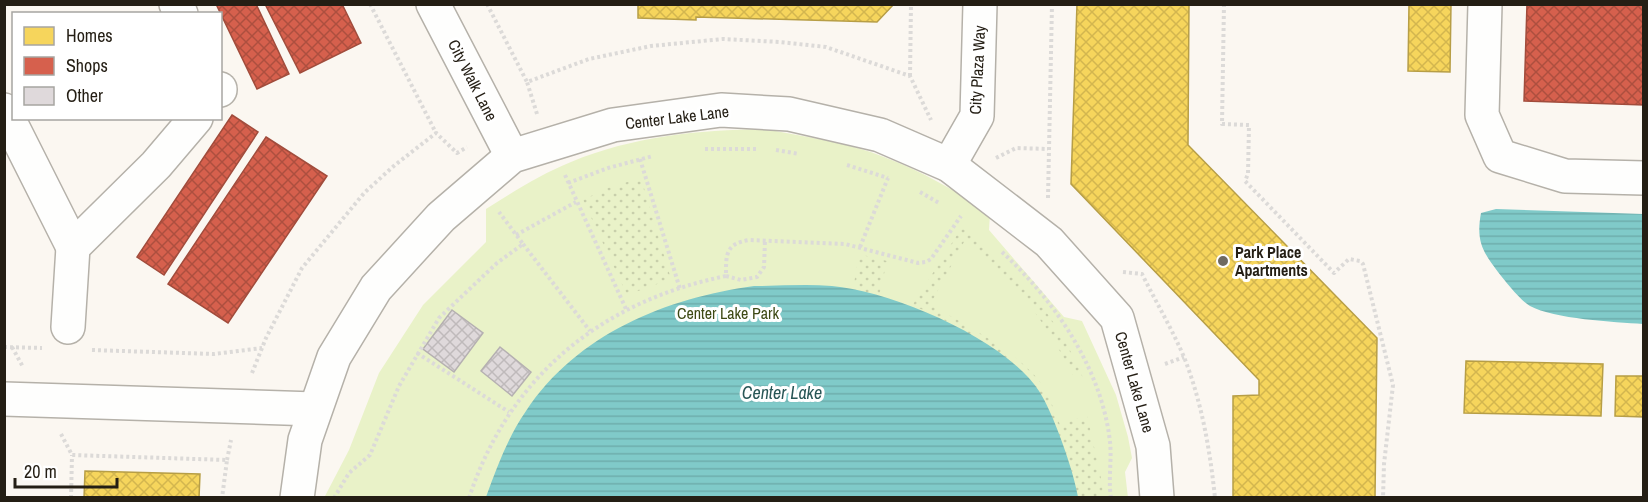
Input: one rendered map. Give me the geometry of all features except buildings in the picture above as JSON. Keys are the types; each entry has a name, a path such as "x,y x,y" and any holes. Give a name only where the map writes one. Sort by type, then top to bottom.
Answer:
{"street":[{"name":"City Walk Lane","path":"434,4 505,143"},
{"name":"City Plaza Way","path":"949,165 977,116 980,4"},
{"path":"1485,4 1482,115 1500,156 1565,176 1644,178"},
{"path":"4,110 73,247 66,341"},
{"name":"Center Lake Lane","path":"297,498 305,440 334,357 376,288 505,143 721,110 789,114 880,135 949,165 1049,242 1117,318 1153,446 1156,498"},
{"path":"73,247 156,165 194,120"},
{"path":"4,399 315,409"}],"path":[{"path":"370,4 436,134 457,153 505,143 536,109 528,82 487,4"},
{"path":"912,4 910,75 931,122"},
{"path":"1052,4 1046,197 1054,205"},
{"path":"1224,4 1222,124 1248,125 1248,174 1245,182 1334,273 1349,259 1360,261 1363,264 1393,385 1384,464 1383,498"},
{"path":"528,82 589,59 620,52 651,46 723,39 826,47 910,75"},
{"path":"228,460 240,407 262,348 302,268 365,192 395,165 436,134"},
{"path":"996,158 1016,148 1048,149"},
{"path":"701,150 758,149"},
{"path":"768,150 806,155"},
{"path":"626,309 568,183 608,168 657,155"},
{"path":"640,159 680,289"},
{"path":"843,164 895,182"},
{"path":"860,247 888,178"},
{"path":"912,189 941,204"},
{"path":"576,202 516,234 590,331"},
{"path":"726,276 727,255 730,248 738,242 765,240 844,244 918,263 926,262 931,259 960,215 964,219"},
{"path":"469,498 479,466 509,412 556,358 590,331 626,309 702,281 726,276 741,280 757,277 764,267 765,240"},
{"path":"334,498 349,472 370,455 399,386 439,318 497,263 523,244"},
{"path":"996,246 1045,298 1064,324 1087,367 1103,407 1110,443 1110,498"},
{"path":"1119,272 1142,274 1184,357 1209,447 1215,498"},
{"path":"4,346 66,341 214,354 262,348"},
{"path":"417,353 509,412"},
{"path":"71,498 72,455"}],"green space":[{"name":"Center Lake Park","path":"766,129 841,144 884,157 939,182 990,214 989,230 1064,317 1082,321 1116,395 1128,437 1132,458 1125,472 1128,498 324,498 349,450 379,373 423,305 486,242 486,209 560,167 619,146 691,133"},
{"path":"641,178 671,279 627,295 583,200 607,188"},
{"path":"962,227 1000,259 1034,295 1062,335 1084,380 1073,375 1051,337 1013,284 965,240 930,305 991,340 1021,362 1043,386 1060,425 1087,415 1103,497 1078,497 1062,443 1045,404 973,336 927,311 912,306"},
{"path":"859,254 887,261 879,296 853,290"}],"water":[{"path":"1496,209 1643,214 1643,324 1569,317 1541,310 1526,303 1498,272 1482,245 1479,231 1481,213"},
{"name":"Center Lake","path":"754,286 832,286 885,297 945,321 1001,353 1023,372 1045,401 1062,442 1078,497 486,497 503,452 526,411 547,384 571,361 597,341 626,324 657,311 688,300"}],"place":[{"name":"Park Place Apartments","path":"1223,261"}]}
